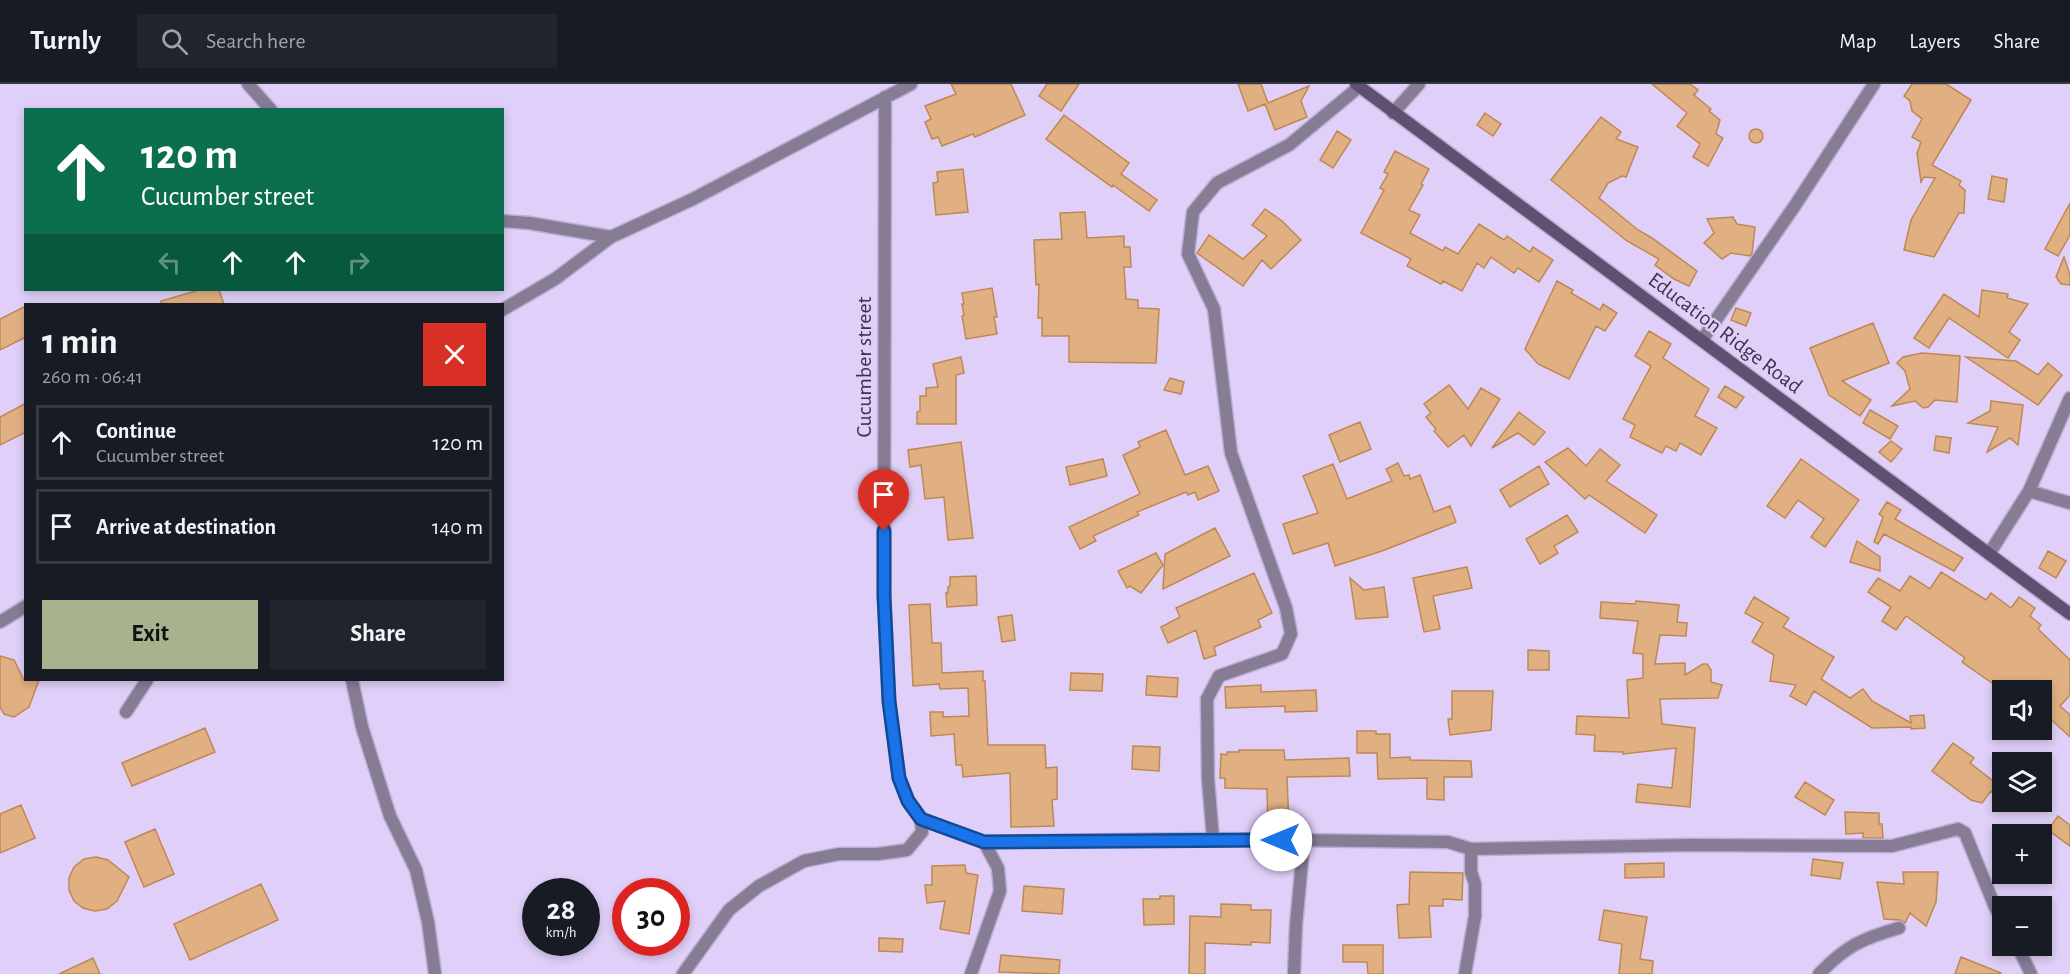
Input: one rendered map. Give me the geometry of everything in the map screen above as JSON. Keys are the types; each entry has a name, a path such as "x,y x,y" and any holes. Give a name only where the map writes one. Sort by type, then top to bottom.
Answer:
{"main road":[{"name":"Education Ridge Road","path":"1358,85 2070,614"}],"street":[{"path":"248,84 269,108"},
{"path":"504,309 555,279 611,237 693,199 911,84"},
{"path":"1393,113 1419,84"},
{"path":"1702,340 1796,204 1874,84"},
{"path":"1213,839 1208,779 1207,699 1219,676 1282,654 1291,634 1287,608 1230,453 1214,309 1188,254 1192,212 1217,183 1290,145 1358,85"},
{"name":"Cucumber street","path":"885,97 884,596 889,701 899,778 908,801 921,819"},
{"path":"504,221 529,223 611,237"},
{"path":"1989,554 2029,491 2070,398"},
{"path":"2029,491 2070,503"},
{"path":"0,622 24,607"},
{"path":"126,712 146,681"},
{"path":"352,681 362,727 390,816 416,870 428,922 435,974"},
{"path":"683,974 729,910 759,886 804,861 839,854 878,854 907,850 922,832 921,819 984,842 1213,839 1449,842 1471,849 1691,845 1892,846 1958,829 1965,833 1992,900"},
{"path":"1294,974 1304,840"},
{"path":"971,974 1000,891 998,868 984,842"},
{"path":"1465,974 1475,916 1475,884 1471,849"},
{"path":"1819,974 1838,954 1857,943 1899,928"},
{"path":"2022,956 2031,974"}],"building":[{"path":"951,84 1011,84 1025,115 975,137 973,134 942,146 938,137 932,139 925,122 931,119 925,106 956,94"},
{"path":"1047,84 1079,84 1061,111 1039,96"},
{"path":"1238,84 1261,84 1268,103 1309,86 1301,101 1307,117 1275,130 1265,104 1248,111"},
{"path":"1652,84 1690,84 1698,90 1694,95 1720,120 1716,134 1723,138 1708,166 1693,157 1700,144 1677,126 1687,113"},
{"path":"1912,84 1946,84 1971,100 1932,165 1961,181 1959,185 1965,190 1964,213 1959,213 1934,257 1904,250 1911,220 1935,178 1924,177 1921,182 1917,153 1921,142 1912,137 1922,119 1912,111 1910,101 1904,96"},
{"path":"1485,113 1501,124 1493,136 1477,125"},
{"path":"1064,115 1129,163 1121,174 1157,200 1149,211 1046,139"},
{"path":"1601,117 1621,132 1616,139 1638,147 1626,177 1622,176 1608,183 1599,198 1638,230 1697,271 1689,286 1674,279 1655,265 1659,259 1627,241 1551,180"},
{"path":"1756,129 1761,131 1763,136 1761,141 1756,143 1751,141 1749,136 1751,131"},
{"path":"1337,131 1351,140 1333,168 1320,160"},
{"path":"1395,151 1429,169 1409,210 1420,215 1410,233 1443,251 1445,247 1458,254 1479,224 1504,240 1507,236 1530,252 1533,247 1553,260 1539,282 1518,268 1514,273 1491,257 1484,268 1477,263 1462,291 1443,281 1441,284 1407,266 1411,259 1361,233 1384,190 1380,188 1388,174 1384,172"},
{"path":"963,169 968,212 936,215 933,183 938,182 937,172"},
{"path":"1992,176 2007,179 2004,202 1988,199"},
{"path":"2070,203 2070,235 2058,256 2045,249"},
{"path":"1265,209 1282,221 1301,240 1271,269 1262,260 1243,286 1197,253 1209,235 1243,259 1267,236 1252,225"},
{"path":"1085,212 1087,238 1124,236 1124,247 1130,247 1131,267 1124,267 1126,299 1138,300 1138,308 1159,309 1156,363 1069,362 1069,336 1042,336 1042,318 1038,318 1039,284 1036,285 1034,240 1062,239 1060,213"},
{"path":"1733,217 1737,224 1755,227 1752,253 1750,256 1731,253 1722,259 1704,243 1714,233 1707,219"},
{"path":"2064,257 2070,275 2070,285 2061,284 2056,277"},
{"path":"1557,281 1573,290 1571,293 1600,310 1603,304 1617,313 1605,331 1596,326 1569,379 1538,364 1525,349"},
{"path":"992,288 997,317 994,317 997,334 966,339 962,316 964,315 962,304 964,304 962,293"},
{"path":"1982,290 2008,294 2007,298 2028,304 2009,332 2020,340 2008,358 1949,318 1929,348 1914,338 1944,294 1979,317"},
{"path":"196,291 219,291 224,303 161,303 161,301"},
{"path":"24,307 24,338 0,350 0,319"},
{"path":"1736,308 1751,313 1746,326 1731,320"},
{"path":"1873,323 1889,363 1842,381 1871,400 1860,416 1829,395 1810,348"},
{"path":"1649,331 1671,344 1663,358 1709,389 1695,416 1717,428 1701,455 1680,443 1676,451 1666,446 1662,453 1630,437 1635,425 1623,419 1651,366 1635,356"},
{"path":"1922,353 1960,356 1957,402 1935,400 1928,407 1923,408 1915,401 1892,406 1910,389 1905,371 1897,363 1903,357"},
{"path":"961,357 964,373 956,375 956,424 917,424 920,396 926,396 926,388 938,387 933,364"},
{"path":"1966,357 2016,361 2038,375 2048,363 2062,375 2038,405"},
{"path":"1170,378 1184,382 1181,394 1164,390"},
{"path":"1449,385 1468,409 1481,388 1500,399 1471,446 1464,435 1448,447 1434,431 1436,429 1426,417 1431,413 1424,404"},
{"path":"1725,386 1744,397 1736,408 1718,397"},
{"path":"1991,401 2023,405 2018,445 2010,438 1987,452 1998,427 1968,423 1990,411"},
{"path":"24,404 24,433 0,445 0,417"},
{"path":"1870,410 1898,426 1890,439 1863,423"},
{"path":"1519,412 1545,432 1534,445 1518,433 1492,448"},
{"path":"1360,422 1371,449 1340,462 1329,435"},
{"path":"1166,430 1185,475 1208,466 1219,491 1198,500 1195,492 1188,495 1186,492 1137,512 1139,515 1093,536 1096,541 1080,549 1069,527 1140,494 1123,455 1140,447 1138,442"},
{"path":"1936,436 1951,438 1949,453 1934,450"},
{"path":"1891,441 1902,449 1891,462 1879,452"},
{"path":"961,442 973,538 948,540 944,497 925,499 921,465 910,467 908,450"},
{"path":"1568,448 1586,466 1600,449 1620,465 1606,481 1657,515 1645,533 1589,495 1585,499 1545,462"},
{"path":"1103,459 1107,476 1070,485 1066,467"},
{"path":"1801,459 1859,500 1825,547 1811,537 1824,519 1798,500 1785,518 1767,506"},
{"path":"1398,463 1404,476 1409,475 1410,479 1420,475 1434,512 1450,506 1456,522 1382,551 1335,566 1328,543 1293,554 1283,524 1318,513 1303,476 1333,464 1347,499 1392,481 1386,469"},
{"path":"1539,466 1549,484 1510,507 1500,490"},
{"path":"1887,502 1901,510 1895,519 1963,558 1954,571 1884,534 1878,544 1874,542 1883,517 1879,514"},
{"path":"1567,515 1578,532 1554,546 1558,553 1540,564 1526,539"},
{"path":"1215,528 1230,556 1163,589 1165,554"},
{"path":"1857,541 1880,557 1880,571 1850,562"},
{"path":"2048,551 2066,561 2056,578 2039,568"},
{"path":"1156,553 1163,565 1141,593 1130,586 1127,588 1118,571"},
{"path":"1467,567 1472,588 1433,596 1440,629 1424,632 1413,578"},
{"path":"1941,572 1986,600 1991,593 2011,608 2019,597 2035,608 2030,616 2041,625 2038,629 2070,660 2070,695 2060,706 2070,715 2070,737 2052,720 2052,680 1992,680 1992,683 1962,662 1965,658 1906,616 1896,630 1882,621 1891,607 1868,592 1878,578 1900,591 1910,576 1930,589"},
{"path":"1254,573 1272,613 1258,620 1261,627 1214,647 1216,655 1204,659 1196,630 1168,643 1161,627 1180,617 1176,608"},
{"path":"976,576 977,605 947,607 946,593 950,586 950,577"},
{"path":"1350,578 1364,590 1384,587 1388,617 1356,619"},
{"path":"1754,597 1789,618 1783,627 1834,657 1821,679 1850,698 1863,689 1872,701 1911,723 1910,716 1924,715 1925,728 1872,728 1814,691 1806,705 1790,696 1796,685 1770,681 1774,655 1752,642 1763,623 1745,613"},
{"path":"1636,601 1679,605 1677,622 1687,623 1686,636 1660,635 1655,664 1685,663 1685,675 1707,664 1711,670 1711,682 1722,685 1718,698 1660,699 1662,724 1695,728 1690,807 1636,802 1638,784 1672,788 1676,748 1623,754 1623,752 1594,751 1595,735 1576,734 1577,716 1629,718 1627,680 1643,678 1643,654 1633,653 1638,621 1600,618 1601,602 1635,604"},
{"path":"930,604 932,643 941,643 942,673 983,671 988,745 1045,745 1046,768 1057,767 1057,799 1052,800 1054,826 1011,827 1010,773 963,777 962,765 956,765 954,734 931,736 930,712 943,712 943,717 969,716 968,688 940,689 939,684 913,686 909,605"},
{"path":"1012,615 1015,640 1002,642 998,617"},
{"path":"1528,650 1549,651 1549,670 1528,670"},
{"path":"0,656 14,660 24,681 39,681 29,707 14,717 4,714 0,707"},
{"path":"1071,673 1103,674 1102,691 1070,690"},
{"path":"1147,676 1178,678 1177,697 1146,695"},
{"path":"1261,685 1261,692 1316,690 1317,711 1285,712 1285,706 1226,708 1225,687"},
{"path":"1452,691 1493,691 1491,730 1450,735 1448,719 1452,719"},
{"path":"205,728 215,752 132,786 122,763"},
{"path":"1357,731 1390,734 1390,758 1471,761 1472,777 1444,777 1444,800 1427,799 1427,778 1378,779 1377,753 1357,753"},
{"path":"1953,743 1974,758 1970,763 1992,780 1992,792 1982,803 1971,800 1932,771"},
{"path":"1133,746 1160,747 1159,771 1132,769"},
{"path":"1239,750 1284,750 1285,760 1349,758 1350,776 1287,777 1289,826 1268,827 1267,789 1225,788 1225,778 1220,778 1221,754 1227,755 1227,752 1239,752"},
{"path":"1805,782 1834,800 1825,815 1795,797"},
{"path":"21,805 35,838 0,853 0,814"},
{"path":"1845,812 1879,813 1883,838 1863,838 1863,833 1846,834"},
{"path":"2058,816 2070,825 2070,846 2052,833 2052,824"},
{"path":"155,829 174,874 144,887 125,842"},
{"path":"96,857 108,860 129,877 117,901 107,909 95,911 83,908 74,901 69,890 69,878 74,867 84,859"},
{"path":"1813,859 1843,863 1840,879 1811,875"},
{"path":"1664,863 1664,877 1625,878 1625,864"},
{"path":"965,865 966,873 978,875 969,934 940,929 945,901 927,903 925,885 932,885 932,866"},
{"path":"1410,872 1463,873 1462,900 1443,899 1443,906 1429,906 1431,937 1399,938 1397,905 1409,904"},
{"path":"1903,872 1938,872 1936,902 1926,926 1910,913 1905,923 1900,920 1884,919 1877,882 1904,884"},
{"path":"261,884 278,920 190,960 174,924"},
{"path":"1024,886 1064,889 1062,914 1022,911"},
{"path":"1160,896 1174,896 1174,924 1144,925 1143,899 1160,899"},
{"path":"1221,904 1251,905 1251,910 1271,910 1270,943 1251,942 1251,945 1205,943 1205,974 1189,974 1190,916 1221,917"},
{"path":"1604,910 1647,917 1640,959 1653,961 1652,974 1619,974 1622,944 1599,940"},
{"path":"879,938 903,939 902,952 879,951"},
{"path":"1343,945 1383,945 1383,974 1368,974 1367,962 1343,962"},
{"path":"1001,955 1060,960 1059,974 999,972"},
{"path":"1961,957 2001,973 2001,974 1955,974"},
{"path":"93,958 100,974 59,974"}],"route":[{"path":"884,531 884,596 889,701 899,778 908,801 921,819 984,842 1281,840"}]}
